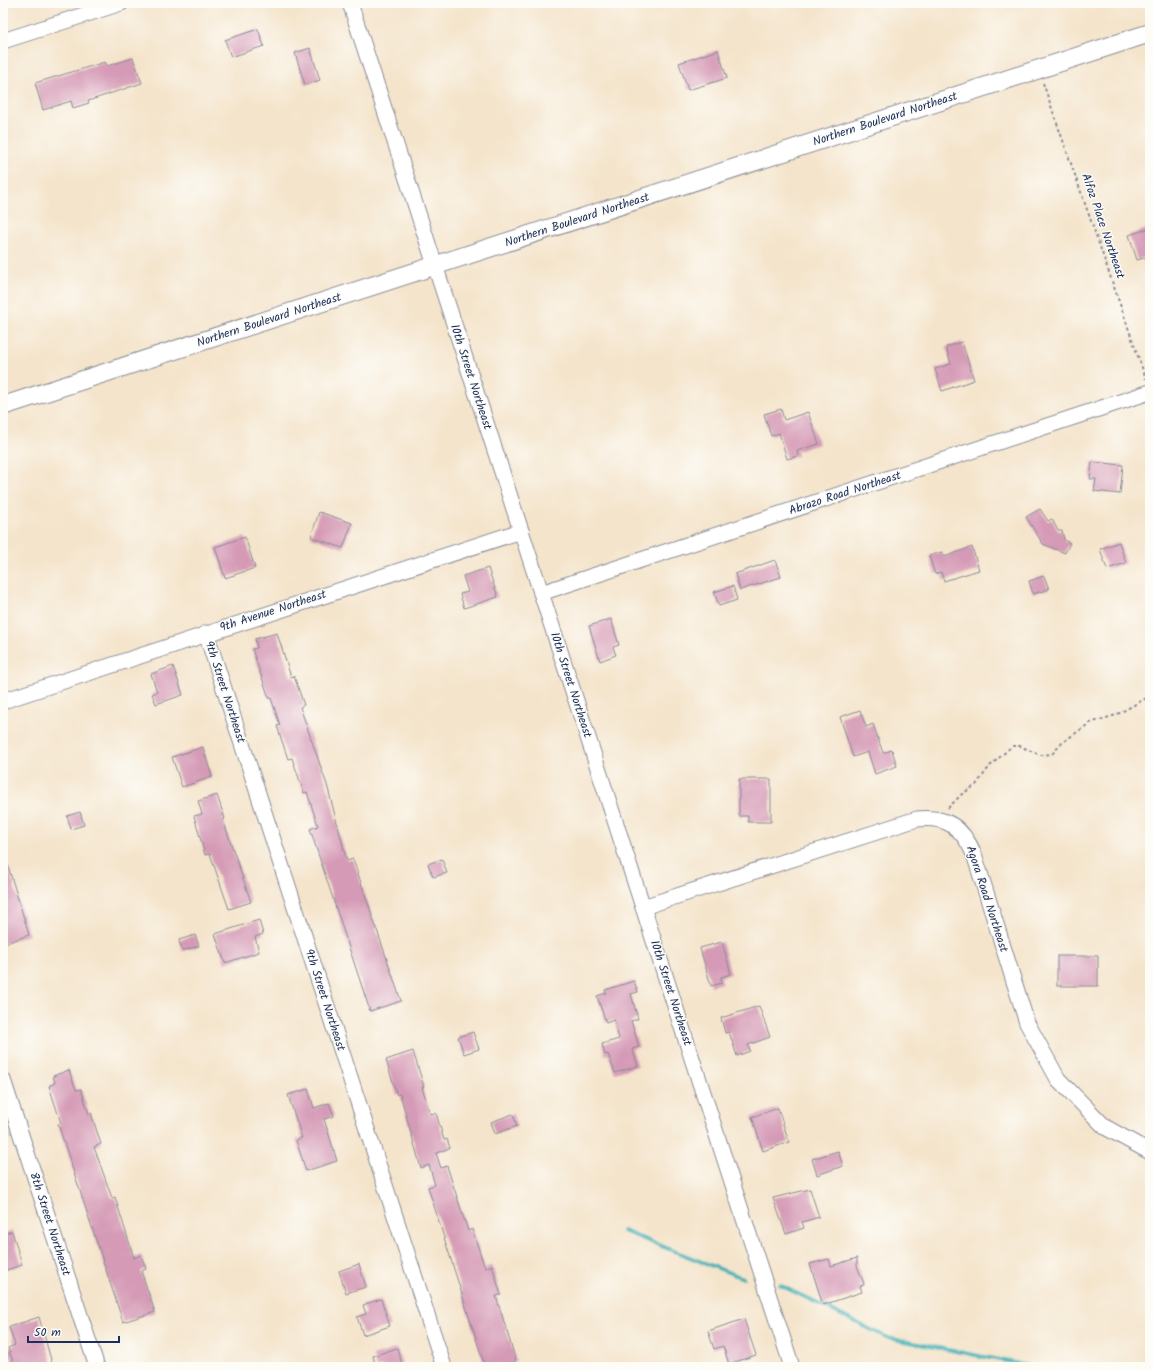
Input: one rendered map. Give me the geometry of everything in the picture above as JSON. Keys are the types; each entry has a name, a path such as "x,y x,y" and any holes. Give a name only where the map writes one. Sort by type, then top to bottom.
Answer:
{"main road":[{"name":"Northern Boulevard Northeast","path":"3,406 1150,33"}],"street":[{"path":"3,41 120,3"},
{"name":"10th Street Northeast","path":"350,3 792,1367"},
{"name":"Abrazo Road Northeast","path":"541,593 1149,387"},
{"name":"9th Avenue Northeast","path":"3,701 206,633 521,531"},
{"name":"9th Street Northeast","path":"206,633 444,1367"},
{"path":"643,907 917,819 941,819"},
{"name":"Agora Road Northeast","path":"941,819 961,832 968,841 974,854 1027,1023 1058,1079 1105,1127 1150,1152"},
{"name":"8th Street Northeast","path":"3,1080 97,1367"}],"path":[{"name":"Alfoz Place Northeast","path":"1038,69 1149,387"},
{"path":"941,819 948,808 962,794 976,785 990,766 1012,746 1020,746 1040,755 1052,754 1063,742 1090,723 1116,715 1150,696"}],"building":[{"path":"258,29 264,46 231,57 225,40"},
{"path":"310,48 320,80 305,85 295,53"},
{"path":"718,50 727,78 688,90 679,63"},
{"path":"133,58 142,83 88,101 89,103 73,108 71,101 43,110 35,83 105,62 107,66"},
{"path":"1150,228 1150,256 1137,260 1129,235"},
{"path":"962,342 974,380 942,391 935,369 951,364 946,347"},
{"path":"781,409 784,420 808,412 819,444 797,451 798,456 787,459 779,433 771,436 764,414"},
{"path":"1092,462 1123,465 1120,494 1094,491 1096,479 1090,479"},
{"path":"1040,509 1048,521 1052,519 1058,531 1062,531 1064,540 1070,543 1065,553 1043,544 1026,517"},
{"path":"319,512 352,523 343,548 311,537"},
{"path":"245,537 255,568 225,578 215,547"},
{"path":"1119,542 1126,563 1107,569 1100,549"},
{"path":"972,547 979,570 944,581 941,572 935,574 929,556 942,552 944,557"},
{"path":"775,560 781,577 740,590 735,574"},
{"path":"488,568 498,597 464,608 460,594 468,592 463,576"},
{"path":"1044,576 1049,589 1033,594 1029,581"},
{"path":"733,586 737,600 719,606 714,592"},
{"path":"611,619 619,645 613,647 616,655 600,661 589,626"},
{"path":"277,633 291,677 294,676 304,705 300,707 327,785 347,861 353,859 401,1001 370,1011 310,829 318,826 307,792 304,793 292,758 288,759 277,726 280,725 252,649 257,648 255,639"},
{"path":"173,666 183,695 156,704 152,694 157,692 151,674"},
{"path":"860,710 866,727 873,724 883,753 892,750 897,766 875,774 868,752 853,757 840,717"},
{"path":"203,747 212,777 182,787 172,757"},
{"path":"739,779 771,779 771,822 748,822 748,816 739,816"},
{"path":"217,795 225,819 223,820 251,902 229,909 210,854 205,855 194,816 202,814 198,801"},
{"path":"80,812 84,825 71,829 67,816"},
{"path":"3,856 5,856 29,935 3,944"},
{"path":"442,859 447,873 433,877 428,864"},
{"path":"259,920 263,934 255,937 259,952 225,963 215,934"},
{"path":"195,935 199,946 182,951 179,940"},
{"path":"722,942 731,974 721,977 722,983 711,986 700,948"},
{"path":"1057,956 1098,956 1098,986 1057,986"},
{"path":"634,981 638,992 631,994 638,1019 631,1021 639,1047 632,1049 638,1066 615,1073 608,1054 605,1055 602,1044 619,1039 614,1020 606,1023 597,996 606,993 605,990"},
{"path":"759,1006 770,1037 748,1045 750,1051 737,1056 729,1032 725,1033 721,1018"},
{"path":"473,1032 479,1049 464,1054 458,1037"},
{"path":"413,1051 424,1087 422,1087 430,1114 436,1113 444,1140 447,1139 450,1148 436,1153 441,1168 447,1166 468,1231 472,1229 485,1268 492,1265 501,1295 496,1296 516,1361 511,1363 512,1367 485,1367 428,1187 435,1185 429,1165 421,1168 400,1094 397,1095 386,1060"},
{"path":"69,1070 76,1090 81,1089 89,1114 91,1113 101,1144 94,1147 112,1198 115,1197 134,1258 141,1255 146,1269 141,1271 155,1312 123,1322 58,1124 61,1123 49,1086 55,1083 53,1076"},
{"path":"308,1089 314,1108 329,1103 334,1116 324,1119 337,1161 306,1171 296,1140 302,1138 288,1095"},
{"path":"778,1108 789,1142 763,1151 752,1117"},
{"path":"513,1114 517,1126 495,1134 491,1122"},
{"path":"838,1151 843,1166 817,1175 812,1159"},
{"path":"810,1189 819,1217 802,1222 804,1228 786,1234 773,1198"},
{"path":"12,1231 22,1265 3,1271 3,1234"},
{"path":"857,1258 857,1266 864,1285 860,1286 862,1292 823,1305 810,1264 829,1259 831,1266"},
{"path":"359,1264 366,1287 346,1293 339,1271"},
{"path":"381,1299 390,1326 363,1335 357,1317 366,1314 363,1305"},
{"path":"39,1317 53,1367 15,1367 8,1348 15,1345 9,1327"},
{"path":"744,1319 756,1355 729,1364 723,1346 714,1349 708,1331"},
{"path":"397,1348 403,1367 376,1367 373,1356"}],"waterway":[{"path":"623,1231 743,1278"},
{"path":"780,1285 888,1338 1036,1367"}]}
